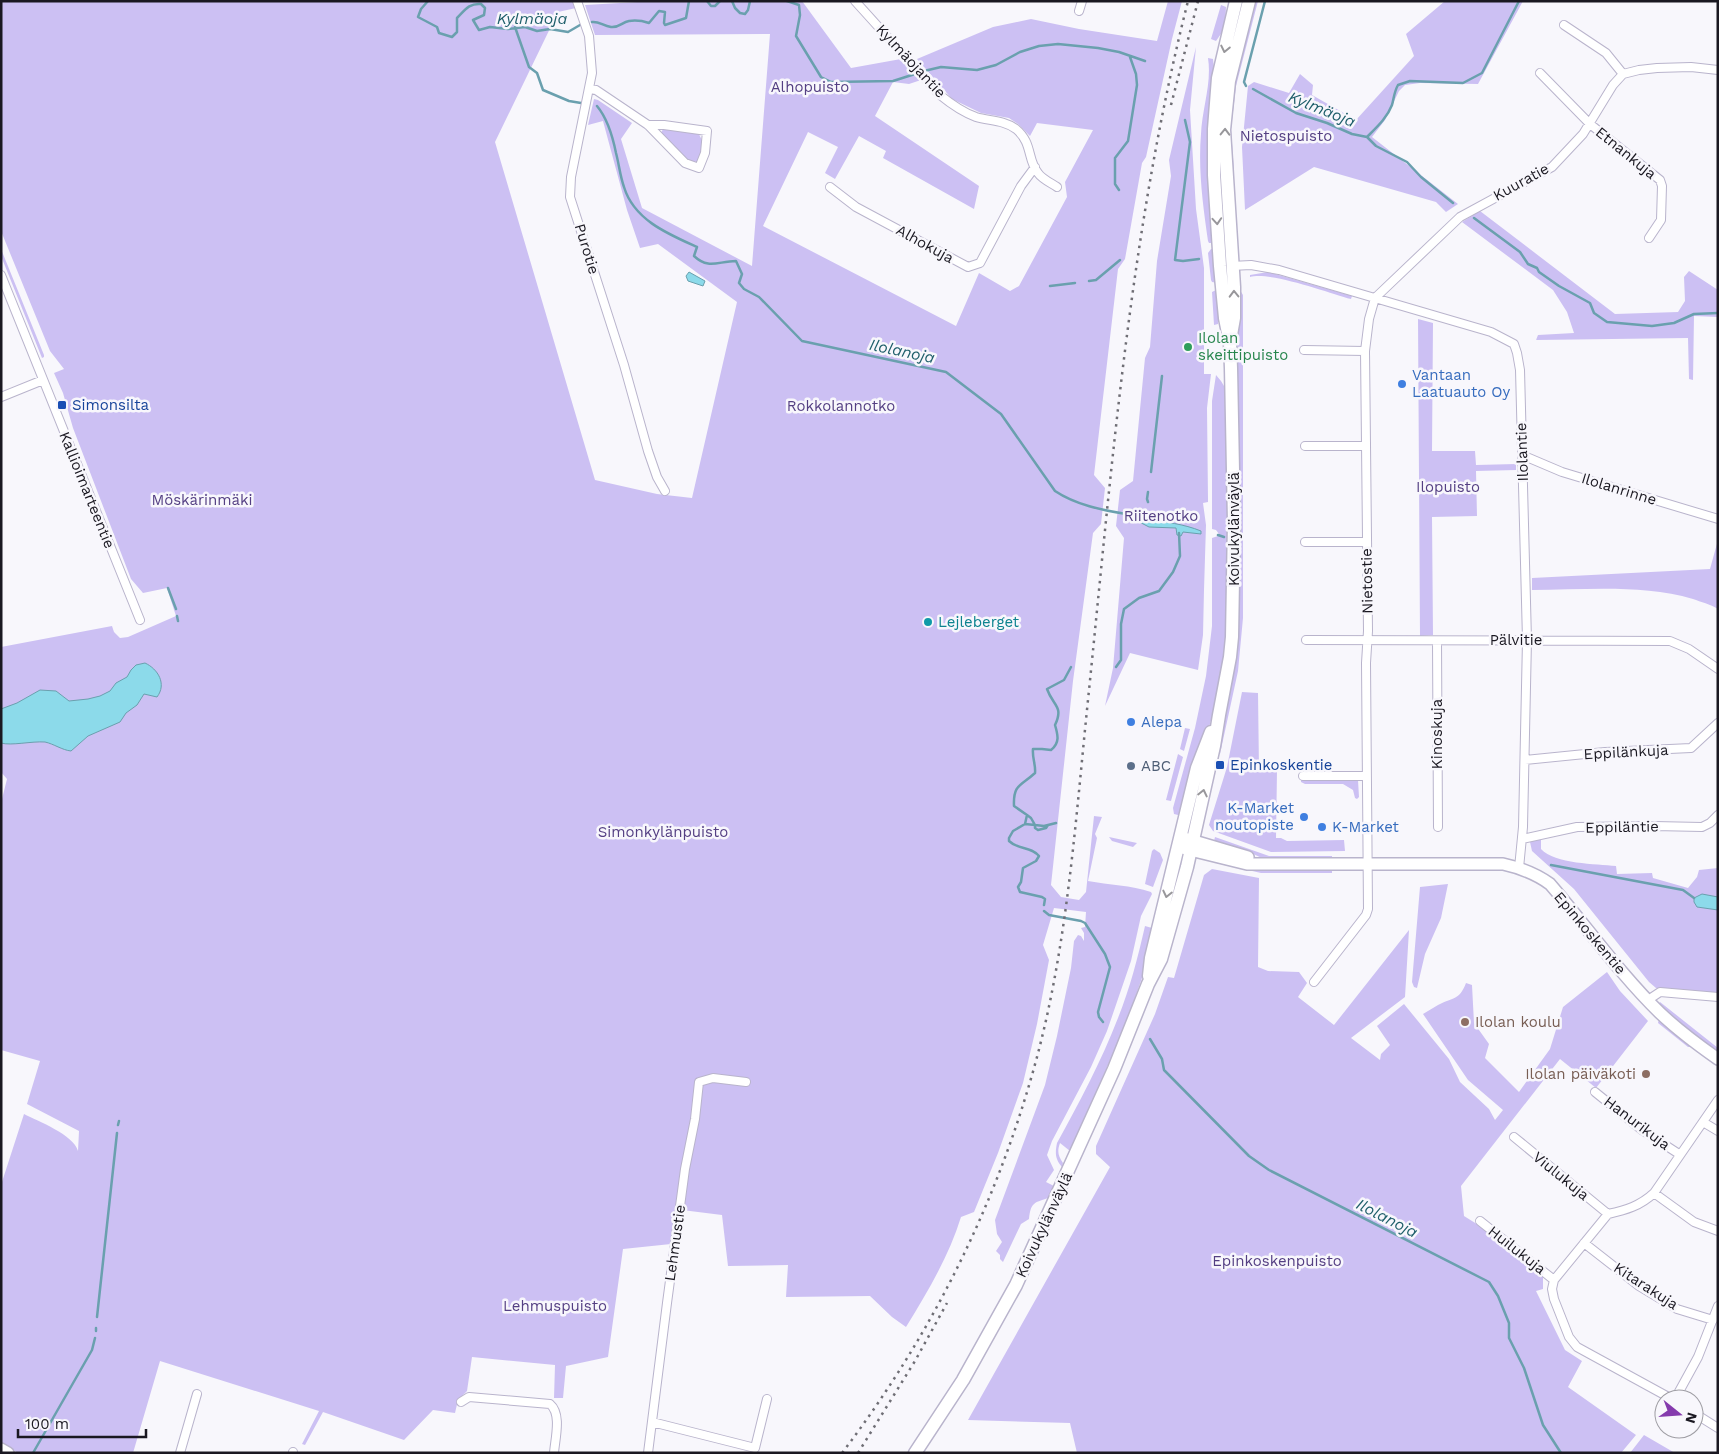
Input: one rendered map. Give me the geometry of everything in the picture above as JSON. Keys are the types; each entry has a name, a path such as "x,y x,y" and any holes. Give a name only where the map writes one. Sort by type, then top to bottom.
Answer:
{"main road":[{"name":"Koivukylänväylä","path":"1226,266 1214,175 1214,129 1218,78 1236,1"},
{"name":"Koivukylänväylä","path":"914,1453 963,1380 1016,1285 1114,1069 1148,984 1164,951 1192,846 1214,746 1218,715 1230,657 1234,615 1233,417 1230,342 1225,318 1224,130 1229,81 1249,1"},
{"name":"Koivukylänväylä","path":"1148,984 1151,958 1197,768 1218,715"}],"street":[{"name":"Purotie","path":"577,1 589,36 592,73 570,178 570,197 624,365 648,451 665,491"},
{"name":"Kylmäojantie","path":"855,1 940,95 951,104 966,113 1006,124 1016,130 1024,138 1039,175 1057,187"},
{"path":"1079,11 1082,1"},
{"path":"1564,25 1606,53 1623,74 1657,68 1691,67 1718,70"},
{"name":"Etnankuja","path":"1540,73 1590,124 1660,180 1662,186 1662,220 1649,238"},
{"name":"Kuuratie","path":"1375,298 1460,217 1552,167 1590,124 1613,85 1623,74"},
{"path":"590,89 596,90 610,98 648,125 685,163 699,168 705,153 707,131 664,125 648,125"},
{"name":"Alhokuja","path":"830,187 856,207 968,267 980,263 1021,186 1035,168"},
{"name":"Ilolantie","path":"1226,266 1263,266 1375,298 1490,332 1514,344 1518,352 1527,640 1525,760 1519,868"},
{"name":"Kallioimarteentie","path":"1,275 140,620"},
{"name":"Nietostie","path":"1314,982 1368,910 1365,351 1369,319 1375,298"},
{"path":"1304,350 1365,351"},
{"path":"1,397 43,380"},
{"path":"1305,446 1366,446"},
{"name":"Ilolanrinne","path":"1522,455 1562,472 1718,519"},
{"path":"1305,542 1367,542"},
{"name":"Pälvitie","path":"1306,640 1670,642 1689,649 1718,669"},
{"name":"Kinoskuja","path":"1437,641 1438,827"},
{"name":"Eppilänkuja","path":"1525,760 1605,752 1691,748 1718,724"},
{"path":"1304,776 1366,776"},
{"name":"Eppiläntie","path":"1522,838 1577,827 1702,827 1710,824 1718,815"},
{"name":"Epinkoskentie","path":"1179,842 1248,857 1258,864 1503,864 1537,875 1550,884 1648,1000 1675,1027 1718,1058"},
{"path":"1648,1000 1660,992 1718,997"},
{"name":"Lehmustie","path":"648,1453 666,1303 685,1170 695,1119 699,1082 713,1078 746,1082"},
{"name":"Hanurikuja","path":"1595,1092 1642,1130 1679,1154"},
{"path":"1655,1389 1577,1347 1569,1337 1554,1299 1552,1288 1554,1280 1608,1214 1624,1211 1643,1203 1654,1193 1679,1154 1718,1100"},
{"path":"1703,1122 1718,1132"},
{"name":"Viulukuja","path":"1514,1137 1608,1214"},
{"path":"1654,1193 1694,1222 1718,1231"},
{"name":"Huilukuja","path":"1480,1221 1554,1280"},
{"name":"Kitarakuja","path":"1584,1243 1639,1286 1677,1309 1713,1320"},
{"path":"1679,1389 1698,1357 1718,1306"},
{"path":"180,1453 197,1394"},
{"path":"461,1402 469,1397 550,1404 554,1408 556,1416 554,1453"},
{"path":"652,1422 755,1450 767,1399"},
{"path":"1704,1419 1718,1428"},
{"path":"1,1449 8,1453"}],"green space":[{"name":"Simonkylänpuisto","path":"1,1 574,1 576,8 558,12 495,142 595,480 657,494 692,498 737,302 658,244 640,248 627,210 603,121 588,125 594,99 632,123 621,139 642,208 752,266 770,34 595,35 585,5 655,1 802,1 851,68 901,59 921,80 909,84 893,82 875,116 979,186 974,209 883,158 886,151 859,136 835,179 825,173 838,147 808,132 763,226 956,326 979,273 1010,291 1019,286 1067,197 1065,182 1093,130 1037,123 1030,136 1009,118 981,113 952,99 917,59 993,27 1031,19 1079,29 1157,41 1168,1 1182,1 1146,157 1142,163 1125,259 1118,269 1094,475 1105,488 1101,524 1093,533 1073,681 1051,885 1061,897 1079,900 1086,892 1094,816 1102,817 1095,834 1097,838 1088,881 1136,888 1151,892 1152,894 1141,916 1131,961 1107,1031 1091,1067 1052,1141 1047,1155 1054,1170 1046,1182 1054,1186 1048,1198 1034,1204 1029,1219 1021,1224 1003,1262 996,1251 1002,1242 997,1234 995,1220 1045,1085 1071,968 1074,941 1078,935 1084,941 1084,933 1081,928 1085,927 1086,912 1054,908 1043,945 1049,960 1023,1083 974,1212 961,1217 944,1260 906,1327 892,1317 870,1296 786,1297 788,1265 728,1266 722,1215 678,1210 671,1244 623,1249 608,1357 566,1366 563,1398 554,1398 555,1365 472,1357 467,1391 458,1400 455,1413 433,1410 404,1440 323,1412 305,1445 302,1444 319,1411 160,1361 133,1453 18,1453 1,1442 1,1185 24,1114 63,1134 70,1139 78,1151 79,1131 27,1104 40,1061 1,1050 1,803 7,779 1,772 1,647 112,626 114,632 120,638 128,637 176,616 167,588 143,593 131,579 54,373 64,369 50,351 1,231"},
{"path":"1251,1 1258,1 1236,86 1231,129 1234,172 1230,151 1229,129 1232,86"},
{"name":"Nietospuisto","path":"1445,1 1523,1 1478,84 1420,83 1405,85 1399,91 1385,120 1372,137 1458,204 1446,212 1436,202 1314,167 1245,210 1242,147 1248,86 1254,82 1289,93 1300,74 1313,85 1312,95 1356,120 1414,56 1406,34"},
{"path":"1221,5 1226,7 1225,28 1216,41 1211,39"},
{"name":"Riitenotko","path":"1196,47 1190,110 1196,209 1204,268 1204,374 1211,374 1207,408 1208,502 1203,503 1206,525 1203,635 1198,670 1130,653 1105,706 1113,668 1124,538 1116,526 1120,490 1133,481 1145,358 1150,347 1157,261 1171,176 1169,160"},
{"path":"1208,58 1213,59 1215,77 1214,243 1209,243 1208,241 1200,161 1202,125 1209,77"},
{"path":"664,127 697,132 702,142 700,159 695,162 690,161 676,150 661,133"},
{"path":"1480,211 1615,314 1678,312 1685,301 1684,277 1689,271 1718,290 1718,317 1694,316 1693,380 1689,379 1688,338 1536,340 1538,335 1574,333 1567,312 1553,290 1462,222"},
{"path":"1,249 44,355 42,358 1,256"},
{"path":"1211,249 1215,249 1218,283 1211,280 1208,253"},
{"path":"1268,272 1352,296 1351,299 1271,277 1250,277 1250,275"},
{"path":"1218,289 1218,324 1214,325 1212,292"},
{"path":"1240,290 1243,295 1243,618 1238,671 1220,754 1222,726 1231,687 1239,620 1237,294"},
{"name":"Ilopuisto","path":"1418,319 1433,323 1432,451 1475,451 1476,465 1516,464 1516,470 1476,471 1477,516 1432,517 1433,635 1420,636"},
{"path":"1216,375 1227,391 1229,484 1227,638 1219,694 1182,816 1174,814 1173,808 1195,728 1206,676 1212,626 1212,538 1219,534 1216,530 1212,529 1212,401"},
{"path":"1718,540 1718,609 1693,599 1653,591 1613,589 1532,590 1532,578 1710,569"},
{"path":"1242,692 1258,693 1259,770 1277,771 1276,838 1287,841 1344,840 1345,851 1271,852 1213,831 1209,825 1227,767"},
{"path":"1185,728 1190,729 1184,751 1180,749"},
{"path":"1178,754 1183,757 1171,801 1166,800"},
{"path":"1301,780 1358,780 1359,797 1357,799 1353,790 1343,784 1305,784 1301,782"},
{"path":"1109,837 1137,843 1133,847 1112,841"},
{"path":"1215,837 1269,856 1332,856 1332,859 1266,860 1245,850 1214,841"},
{"path":"1541,838 1541,849 1556,858 1616,866 1617,874 1652,873 1653,878 1688,888 1697,877 1699,870 1718,868 1718,993 1656,988 1649,982 1574,889 1532,851 1530,842"},
{"path":"1154,849 1160,853 1163,860 1153,887 1145,884"},
{"path":"1216,861 1291,869 1332,871 1332,873 1261,873 1217,863"},
{"name":"Epinkoskenpuisto","path":"1212,869 1259,878 1258,967 1268,971 1299,972 1307,983 1298,997 1334,1025 1409,930 1405,997 1351,1038 1380,1060 1381,1054 1390,1045 1377,1026 1404,1004 1449,1059 1460,1082 1489,1109 1495,1120 1503,1110 1468,1080 1423,1014 1458,996 1466,983 1472,985 1474,1023 1489,1044 1485,1058 1519,1092 1550,1049 1563,1007 1607,972 1620,991 1648,1021 1596,1088 1560,1059 1461,1186 1464,1216 1480,1226 1543,1275 1543,1289 1536,1291 1565,1350 1582,1361 1568,1387 1636,1435 1621,1453 1077,1453 1070,1423 968,1420 1110,1167 1096,1154 1096,1146 1155,1014 1168,977 1174,978 1204,875"},
{"path":"1448,884 1441,918 1425,954 1417,988 1414,987 1412,982 1420,887"},
{"path":"1145,926 1152,928 1147,961 1138,990 1070,1151 1060,1143 1058,1153 1063,1163 1062,1167 1056,1156 1057,1143 1089,1082 1122,1007 1137,961"},
{"path":"1660,1002 1718,1048 1718,1052 1692,1034 1658,1005"},
{"path":"1659,1019 1692,1047 1688,1047 1658,1023"},
{"path":"1644,1435 1675,1453 1630,1453"}],"water":[{"path":"689,272 705,281 703,286 688,281 686,276"},
{"path":"1140,512 1146,514 1149,512 1147,519 1188,527 1201,531 1201,534 1183,532 1181,536 1177,535 1176,528 1149,527 1124,514 1128,513 1141,517"},
{"path":"145,663 154,669 160,677 161,687 157,697 144,694 137,705 126,713 120,722 88,736 71,751 45,742 1,743 1,709 17,703 40,690 56,691 69,701 100,696 110,691 116,683 127,677 136,665"},
{"path":"1702,894 1718,897 1718,910 1697,907 1694,898"}],"waterway":[{"name":"Kylmäoja","path":"428,1 421,9 418,17 437,27 439,33 452,37 457,32 457,18 468,8 477,4 481,4 485,8 484,15 473,20 479,30 490,27 508,29 525,27 537,31 550,29 568,32 580,25"},
{"name":"Kylmäoja","path":"592,22 614,27 629,21 649,23 659,11 665,12 665,25 686,18 689,1"},
{"name":"Kylmäoja","path":"707,1 711,6 715,6 720,1"},
{"name":"Kylmäoja","path":"732,1 735,8 740,13 745,14 750,1"},
{"name":"Kylmäoja","path":"787,1 799,5 800,15 796,36 821,77 831,82 893,81 915,74"},
{"path":"1246,86 1244,82 1265,1"},
{"name":"Kylmäoja","path":"1253,89 1296,113 1327,123 1352,134 1367,137 1387,114 1398,85 1410,81 1463,83 1482,73 1519,1"},
{"name":"Ilolanoja","path":"515,27 529,67 537,73 543,90 569,101 581,103"},
{"name":"Kylmäoja","path":"924,71 941,67 977,70 996,65 1020,52 1039,46 1058,44 1119,52 1145,61"},
{"path":"1119,190 1115,184 1115,158 1128,141 1137,85 1136,74 1130,57"},
{"name":"Ilolanoja","path":"597,106 609,128 624,187 629,199 636,208 653,224 697,247 694,256 704,263 714,264 736,261 742,274 739,283 744,289 759,297 802,341 946,372 1001,414 1055,491 1080,503 1126,514"},
{"path":"1185,120 1190,142 1175,260 1199,259"},
{"path":"1367,137 1376,146 1407,162 1421,177 1453,203"},
{"path":"1474,218 1520,252 1528,264 1537,268 1539,272 1559,286 1590,303 1594,313 1607,322 1652,326 1674,323 1694,314 1718,313"},
{"path":"1089,281 1096,280 1120,260"},
{"path":"1050,286 1075,283"},
{"path":"1151,472 1162,376"},
{"path":"1148,492 1148,502"},
{"name":"Ilolanoja","path":"1116,667 1121,660 1121,624 1124,609 1139,598 1159,591 1173,572 1180,556 1179,533"},
{"path":"1218,535 1224,537"},
{"path":"168,588 176,609"},
{"path":"177,616 178,621"},
{"name":"Ilolanoja","path":"1044,905 1045,899 1020,892 1018,887 1021,882 1023,868 1036,861 1039,856 1032,851 1016,846 1009,841 1009,838 1013,831 1025,824 1027,815 1014,806 1014,799 1019,786 1035,773 1033,749 1051,750 1057,742 1055,725 1058,710 1047,689 1064,680 1071,667"},
{"path":"1027,815 1035,825 1044,826 1056,823"},
{"path":"1025,824 1035,825 1035,828 1038,830 1046,828 1048,825"},
{"path":"1551,865 1683,890 1694,898"},
{"name":"Ilolanoja","path":"1044,911 1049,915 1085,923 1105,954 1110,967 1098,1012 1103,1022"},
{"name":"Ilolanoja","path":"1150,1039 1162,1059 1164,1070 1249,1156 1269,1170 1489,1282 1498,1296 1509,1323 1509,1338 1524,1368 1543,1425 1561,1453"},
{"path":"118,1125 119,1121"},
{"path":"97,1317 117,1133"},
{"path":"33,1453 92,1350 95,1338"}],"railway":[{"path":"842,1453 902,1366 930,1320 955,1273 998,1176 1032,1075 1044,1029 1054,983 1068,889 1115,436 1137,261 1168,87 1188,1"},
{"path":"1171,105 1198,1"},
{"path":"858,1453 915,1361 947,1303"}],"place":[{"name":"Ilolan skeittipuisto","path":"1188,347"},
{"name":"Vantaan Laatuauto Oy","path":"1402,384"},
{"name":"Simonsilta","path":"62,405"},
{"name":"Lejleberget","path":"928,622"},
{"name":"Alepa","path":"1131,722"},
{"name":"Epinkoskentie","path":"1220,765"},
{"name":"ABC","path":"1131,766"},
{"name":"K-Market noutopiste","path":"1304,817"},
{"name":"K-Market","path":"1322,827"},
{"name":"Ilolan koulu","path":"1465,1022"},
{"name":"Ilolan päiväkoti","path":"1646,1074"}],"park label":[{"name":"Alhopuisto","path":"810,87"},
{"name":"Rokkolannotko","path":"841,406"},
{"name":"Möskärinmäki","path":"202,500"},
{"name":"Lehmuspuisto","path":"555,1306"}]}
